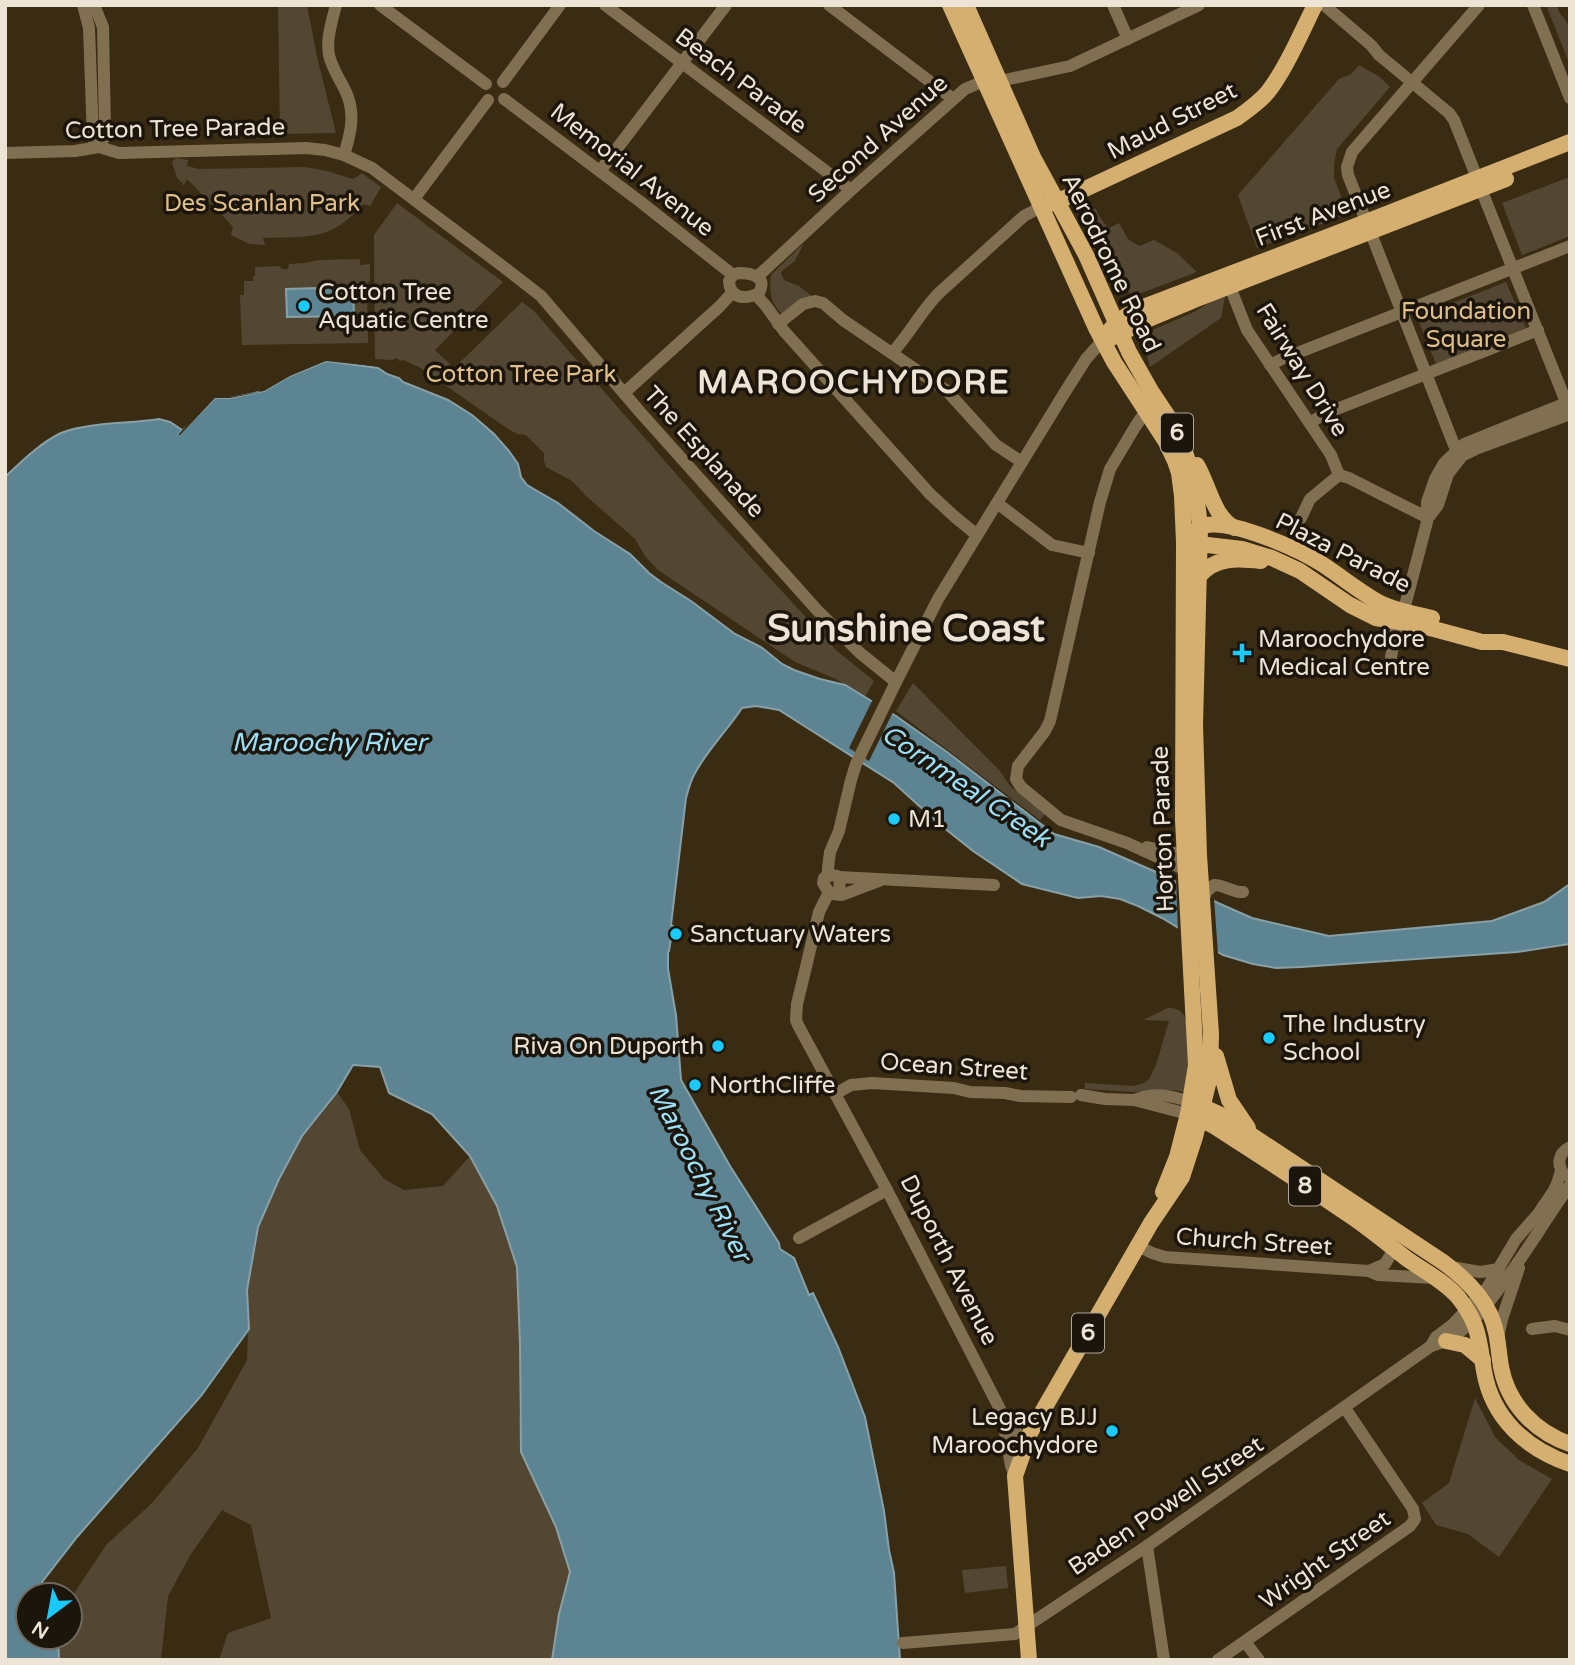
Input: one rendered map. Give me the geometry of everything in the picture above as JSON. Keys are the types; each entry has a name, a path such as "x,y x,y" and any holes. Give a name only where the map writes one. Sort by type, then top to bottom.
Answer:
{"main road":[{"name":"Aerodrome Road","path":"950,5 1033,157 1102,341 1166,442 1179,473 1192,543"},
{"name":"Aerodrome Road","path":"966,5 992,81"},
{"name":"Maud Street","path":"1049,204 1237,118 1268,91 1315,6"},
{"name":"First Avenue","path":"1118,328 1139,323 1230,287 1570,142"},
{"name":"First Avenue","path":"1479,183 1570,153"},
{"name":"Aerodrome Road","path":"1049,204 1086,256 1132,358 1182,443 1195,483 1200,527 1192,543"},
{"name":"First Avenue","path":"1102,341 1118,328 1128,314 1146,306 1368,227"},
{"path":"1182,443 1201,472 1222,517 1236,528"},
{"name":"Plaza Parade","path":"1200,527 1212,525 1236,528 1267,537 1307,555 1419,625 1482,642 1503,642 1570,659"},
{"name":"Plaza Parade","path":"1192,543 1251,551 1293,568 1380,620 1404,614"},
{"name":"Horton Parade","path":"1192,543 1199,576 1189,874 1204,896 1210,1034 1210,1076 1196,1110"},
{"name":"Horton Parade","path":"1192,543 1183,730 1196,1110"},
{"path":"1199,576 1213,564 1228,560 1253,560 1293,568"},
{"path":"1193,997 1208,982"},
{"path":"1210,1034 1228,1100 1243,1122 1266,1144"},
{"name":"8","path":"1196,1110 1221,1115 1448,1266 1467,1282 1483,1301 1494,1322 1503,1373 1514,1401 1539,1428 1570,1444"},
{"name":"8","path":"1196,1110 1221,1130 1342,1210 1453,1292 1470,1315 1479,1338 1487,1383 1496,1405 1523,1439 1542,1452 1570,1464"},
{"name":"6","path":"1029,1660 1015,1476 1025,1444 1151,1223 1196,1110"},
{"path":"1439,1344 1465,1345 1483,1360"}],"street":[{"path":"83,5 89,27 93,139 99,147 106,130 103,27 94,5"},
{"path":"335,5 328,43 329,54 332,67 347,93 352,110 352,123 344,155"},
{"path":"380,5 486,84"},
{"path":"503,82 560,5"},
{"name":"Beach Parade","path":"605,5 851,190"},
{"path":"600,171 726,5"},
{"path":"829,5 953,99"},
{"path":"1113,5 1128,39"},
{"name":"Second Avenue","path":"757,277 965,89 1070,66 1199,5"},
{"path":"1459,453 1348,175 1352,152 1479,5"},
{"path":"1533,5 1570,98"},
{"path":"1315,6 1366,50 1379,54 1454,120 1569,410 1478,448 1459,453 1444,463 1427,502 1428,518 1395,658"},
{"path":"492,80 503,82 507,88 504,99 495,103 488,100 484,94 486,84 492,80"},
{"name":"Memorial Avenue","path":"504,99 733,275"},
{"path":"414,199 488,100"},
{"name":"Cotton Tree Parade","path":"5,153 75,151 99,147 119,153 306,148 344,155"},
{"name":"The Esplanade","path":"344,155 372,168 541,296 817,610 860,653 896,682"},
{"name":"Maud Street","path":"892,353 939,293 1024,216 1049,204"},
{"path":"1270,365 1570,246"},
{"path":"747,273 757,277 762,288 756,295 742,296 732,292 729,281 733,275 747,273"},
{"name":"Fairway Drive","path":"1230,287 1247,330 1331,454 1339,475"},
{"path":"624,393 732,292"},
{"path":"756,295 778,324 930,494 978,535"},
{"path":"778,324 803,304 819,302 828,306 843,320 947,391 996,445 1022,462"},
{"path":"1310,424 1324,414 1538,330"},
{"name":"First Avenue","path":"896,682 938,599 1082,364 1102,341"},
{"path":"1146,411 1110,469 1050,721 1018,766 1016,779 1021,787 1061,820 1129,844 1189,874 1216,877 1238,891 1215,885 1204,896"},
{"path":"1301,518 1310,499 1339,475 1428,518"},
{"path":"997,503 1052,545 1089,552"},
{"path":"834,876 828,867 830,852 839,831 851,780 860,755 896,682"},
{"path":"883,880 843,895 831,893 822,883 834,876 994,886"},
{"name":"Duporth Avenue","path":"831,893 816,921 797,1004 796,1020 1001,1411 1025,1444"},
{"name":"Ocean Street","path":"835,1094 851,1085 872,1083 954,1088 1020,1096 1133,1100 1196,1110"},
{"path":"1483,1301 1518,1235 1541,1211 1557,1184 1566,1175 1559,1166 1560,1157 1570,1147"},
{"path":"1483,1301 1522,1258 1570,1185"},
{"path":"799,1238 887,1190"},
{"name":"Church Street","path":"1138,1246 1165,1257 1434,1278"},
{"path":"1369,1271 1385,1264 1394,1249"},
{"path":"1498,1339 1522,1258"},
{"path":"1448,1266 1480,1272 1499,1269"},
{"name":"Baden Powell Street","path":"902,1643 1015,1634 1464,1328 1470,1315 1483,1301"},
{"path":"1532,1329 1555,1326 1570,1330"},
{"name":"Wright Street","path":"1218,1660 1410,1526 1415,1519 1413,1510 1345,1408"},
{"path":"1001,1411 1015,1476"},
{"path":"1147,1546 1164,1660"},
{"path":"1245,1642 1259,1660"}],"green space":[{"path":"278,5 307,5 336,133 280,134"},
{"path":"1546,5 1557,5 1568,25 1570,65"},
{"path":"1359,65 1380,77 1390,87 1337,149 1334,178 1348,214 1257,248 1238,195 1339,79 1351,74"},
{"name":"Des Scanlan Park","path":"176,158 188,160 187,166 199,169 305,167 353,179 362,173 381,187 370,206 363,204 340,225 329,231 306,236 263,238 265,245 249,244 231,235 233,227 222,215 217,214 218,211 187,179 184,185 177,178 172,162"},
{"path":"1570,177 1570,236 1522,255 1502,203"},
{"name":"Cotton Tree Park","path":"397,203 503,282 435,350 454,368 522,302 533,310 712,515 837,651 874,681 865,697 836,679 795,662 658,570 635,539 572,481 546,467 544,453 526,435 508,429 419,367 403,360 399,361 398,358 375,359 374,235"},
{"path":"1095,208 1109,228 1119,223 1128,239 1139,246 1154,240 1177,253 1197,272 1131,297 1091,210"},
{"path":"804,243 795,261 781,273 784,280 799,286 813,297 781,313 771,296 771,275"},
{"name":"Cotton Tree Aquatic Centre","path":"358,259 360,265 370,264 370,281 367,283 368,343 242,345 240,295 244,295 244,281 253,281 255,267 280,266 281,269 288,269 289,264"},
{"name":"Foundation Square","path":"1506,282 1526,328 1436,364 1417,317"},
{"path":"1218,297 1225,297 1221,318 1150,367 1141,335 1194,312"},
{"path":"913,683 1000,771 1010,786 1045,814 1040,820 896,711"},
{"path":"1168,1008 1181,1012 1188,1030 1189,1052 1184,1092 1085,1089 1085,1083 1134,1086 1149,1079 1169,1021 1143,1020"},
{"path":"337,1092 349,1109 360,1150 384,1179 404,1190 443,1186 470,1156 497,1206 517,1267 519,1414 570,1572 559,1614 552,1660 219,1660 228,1633 271,1618 251,1525 222,1510 191,1554 168,1596 161,1660 5,1660 5,1481 249,1329 247,1290 258,1227 302,1136","holes":["248,1330 247,1360 198,1448 152,1503 107,1544 82,1581 84,1651 14,1651 14,1581 43,1581 77,1537 201,1396"]},
{"path":"1475,1398 1495,1437 1519,1460 1552,1479 1499,1557 1468,1534 1436,1525 1422,1503 1449,1483"},
{"path":"1006,1566 1008,1588 965,1593 962,1570"}],"water":[{"path":"353,287 354,316 287,317 286,289"},
{"name":"Maroochy River","path":"326,361 378,368 403,382 448,400 472,415 494,434 518,464 521,477 527,485 558,503 630,554 649,573 735,634 761,647 782,664 820,679 845,685 896,716 1054,834 1099,847 1252,918 1329,936 1492,921 1544,902 1570,884 1570,944 1517,952 1301,967 1276,968 1253,964 1223,955 1162,918 1120,899 1101,896 1078,898 1022,884 973,851 894,783 779,710 756,706 742,708 698,768 686,798 668,952 681,1080 730,1166 779,1243 780,1249 794,1258 809,1295 813,1293 838,1347 865,1417 894,1573 900,1660 552,1660 559,1614 570,1572 556,1527 521,1452 517,1267 497,1206 470,1156 432,1114 389,1093 380,1067 353,1065 337,1092 302,1136 258,1227 247,1290 249,1329 201,1396 77,1537 43,1581 14,1581 14,1651 59,1651 59,1660 5,1660 5,477 39,447 72,429 159,419 182,430 178,435 215,398 230,398 264,391 290,376"}],"pier":[{"path":"325,358 379,364 383,367 326,361 290,376 264,391 230,398 215,398 178,435 212,395 230,397 258,392 289,373"},
{"path":"872,698 893,712 869,761 849,748"},
{"path":"1176,879 1214,898 1218,954 1178,932"}],"place":[{"name":"Cotton Tree Aquatic Centre","path":"304,306"},
{"name":"Maroochydore Medical Centre","path":"1242,653"},
{"name":"M1","path":"894,819"},
{"name":"Sanctuary Waters","path":"676,934"},
{"name":"The Industry School","path":"1269,1038"},
{"name":"Riva On Duporth","path":"718,1046"},
{"name":"NorthCliffe","path":"695,1085"},
{"name":"Legacy BJJ Maroochydore","path":"1112,1431"}],"district":[{"name":"MAROOCHYDORE","path":"854,383"},
{"name":"Sunshine Coast","path":"906,629"}],"water label":[{"name":"Cornmeal Creek","path":"966,786"}]}
